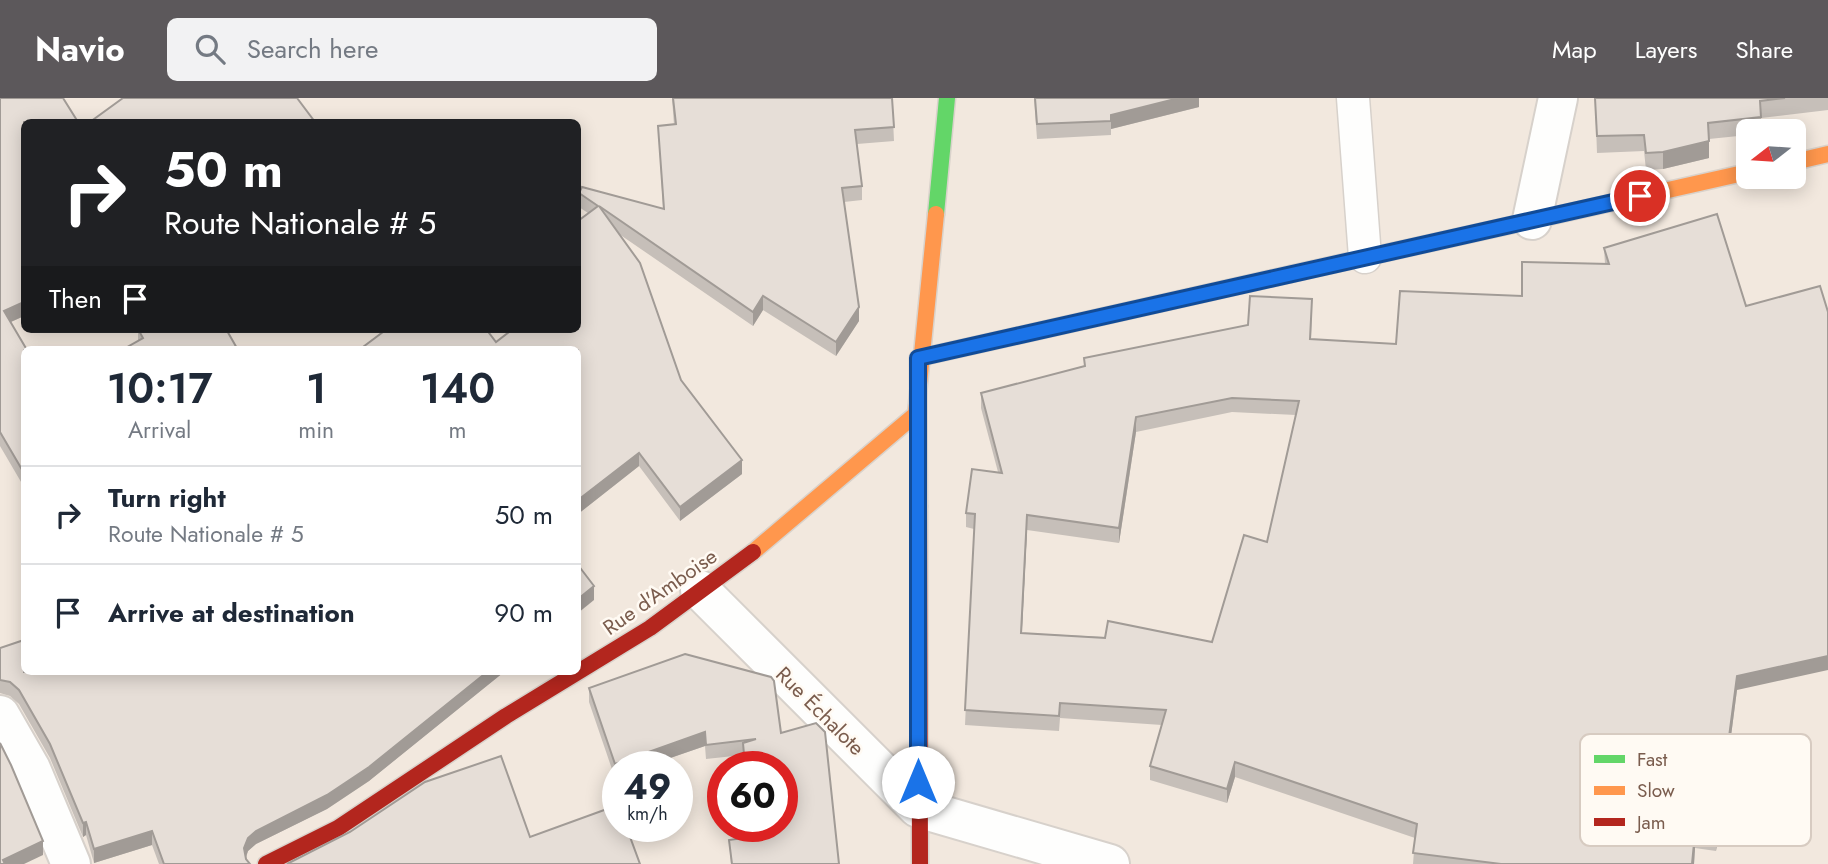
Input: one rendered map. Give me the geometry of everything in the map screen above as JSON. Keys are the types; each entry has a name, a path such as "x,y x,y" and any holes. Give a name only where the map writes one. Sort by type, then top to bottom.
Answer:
{"main road":[{"path":"916,414 947,98"},
{"path":"1806,159 1828,154"},
{"path":"920,864 916,414 918,358 1736,175"},
{"name":"Rue d'Amboise","path":"581,670 650,628 772,537 916,414"},
{"name":"Rue d'Amboise","path":"265,864 338,828 506,716 573,675"}],"street":[{"path":"1532,220 1558,98"},
{"name":"Rue Échalote","path":"700,590 918,808 1110,864"},
{"path":"0,715 31,769 71,864"}],"lane":[{"path":"1353,98 1365,257"}],"shaded area":[{"path":"0,98 1828,98 1828,864 0,864"}],"building":[{"path":"0,98 63,98 76,119 21,119 21,303 4,311 25,346 21,346 21,468 0,432"},
{"path":"123,98 297,98 313,119 94,119"},
{"path":"673,98 892,98 894,127 855,130 862,186 842,188 859,307 836,342 763,296 753,312 599,206 640,263 681,380 742,460 680,507 639,453 581,498 581,346 364,346 382,333 489,333 496,342 508,333 581,333 581,219 598,206 581,194 581,189 582,187 664,209 658,126 676,124"},
{"path":"1035,98 1179,98 1111,115 1111,121 1037,124"},
{"path":"1595,98 1785,98 1760,101 1761,117 1708,123 1709,141 1663,152 1646,153 1644,135 1597,136"},
{"path":"1717,214 1746,306 1820,286 1828,312 1828,656 1737,676 1729,734 1580,734 1580,846 1694,846 1692,864 1501,864 1413,853 1417,824 1235,762 1227,789 1150,766 1166,710 1060,703 1059,716 965,710 975,514 966,513 972,469 1002,473 981,393 1085,366 1084,358 1248,325 1250,296 1312,299 1310,339 1396,344 1400,291 1522,296 1522,262 1609,264 1604,248","holes":["1232,398 1299,401 1267,542 1244,535 1212,642 1108,621 1105,638 1021,633 1027,515 1119,528 1136,417"]},
{"path":"140,333 228,333 236,346 129,346 143,338"},
{"path":"581,569 594,586 581,597"},
{"path":"21,641 21,675 483,675 369,767 327,795 256,831 248,838 244,848 250,864 164,864 152,831 94,849 86,822 83,823 50,744 19,690 10,682 0,680 0,648"},
{"path":"685,654 771,677 774,681 781,733 816,723 825,732 839,864 732,864 729,842 798,842 798,751 744,751 743,743 756,739 706,745 705,732 652,751 611,751 589,688"},
{"path":"0,743 43,841 3,860 5,864 0,864"},
{"path":"501,756 530,837 602,811 602,842 632,842 640,864 287,864 350,832 425,782"}],"traffic: fast":[{"path":"936,214 947,98"},
{"path":"919,506 918,358 1291,274"}],"traffic: slow":[{"path":"1806,159 1828,154"},
{"path":"1637,197 1736,175"},
{"path":"753,552 916,414 936,214"}],"traffic: jam":[{"path":"1291,274 1637,197"},
{"path":"919,506 920,864"},
{"path":"581,670 650,628 753,552"},
{"path":"266,864 338,828 506,716 573,675"}],"route":[{"path":"918,782 918,358 1640,196"}]}
